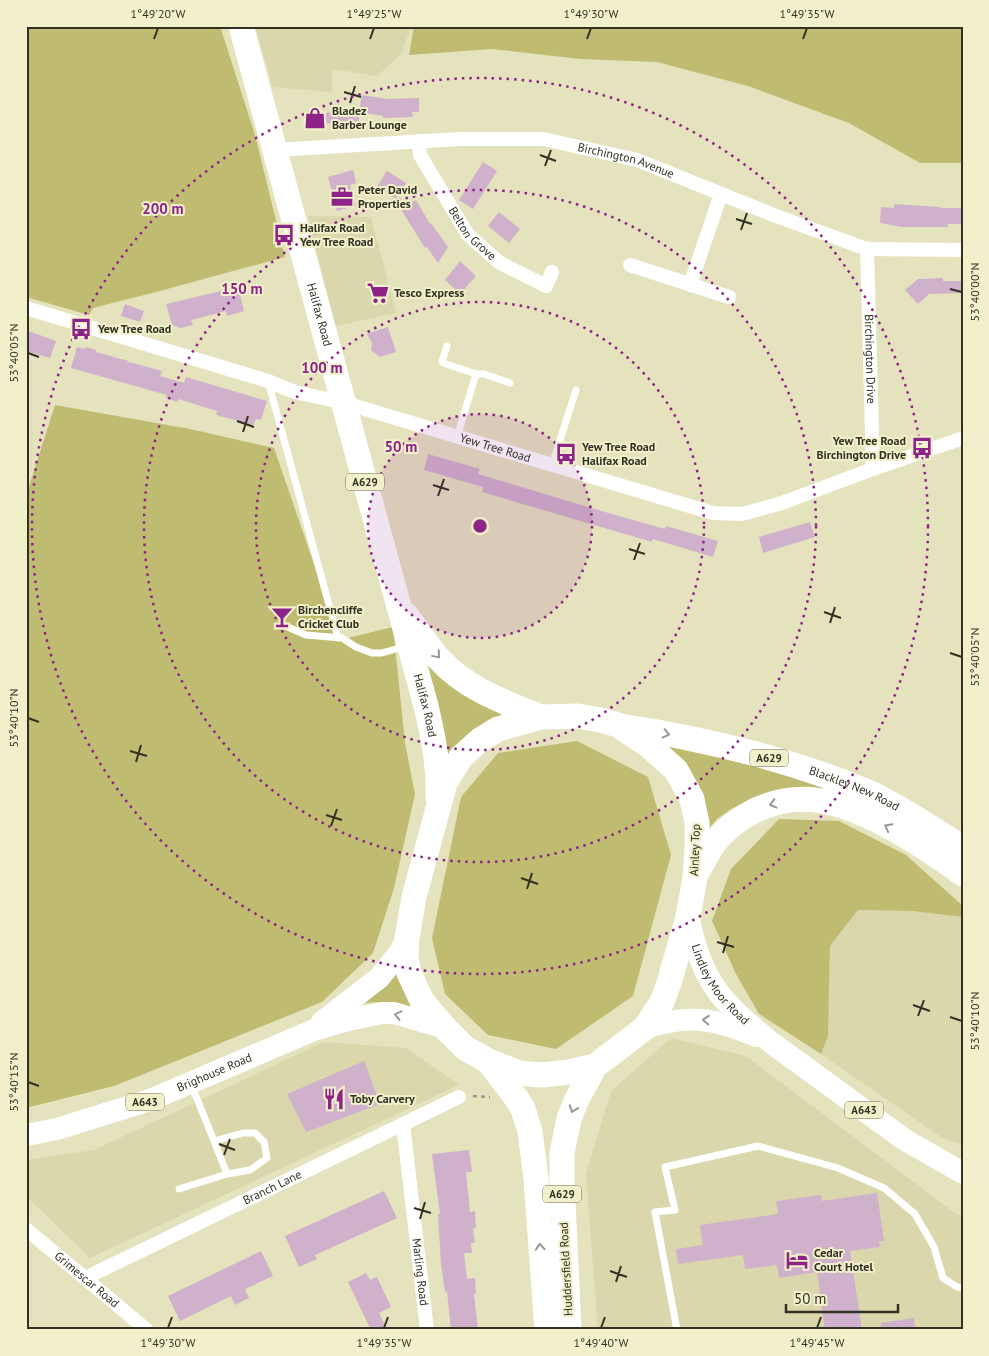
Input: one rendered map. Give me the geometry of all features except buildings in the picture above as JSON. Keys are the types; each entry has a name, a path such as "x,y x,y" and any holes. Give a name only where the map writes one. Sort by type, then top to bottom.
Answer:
{"highway":[{"name":"Halifax Road","path":"241,26 426,706 435,746 438,775 438,810"},
{"name":"Halifax Road","path":"397,603 439,658 458,676 493,698 541,717"},
{"name":"Ainley Top","path":"578,716 600,720 618,725 648,745 676,770 692,799 697,823 698,850 688,918 662,1002 645,1028 596,1066 542,1075 518,1073 488,1061 465,1048 422,1001 409,974 406,958 407,938 414,897 446,783 460,757 480,740 498,729 541,717 578,716"},
{"name":"Blackley New Road","path":"618,725 656,731 794,766 869,793 963,848"},
{"name":"Blackley New Road","path":"695,877 714,843 734,823 763,807 806,799 836,804 871,818 930,852 963,874"},
{"name":"Huddersfield Road","path":"488,1061 517,1099 530,1131 536,1179 547,1330"},
{"name":"Huddersfield Road","path":"569,1330 562,1153 569,1119 576,1101 596,1066"},
{"name":"Huddersfield Road","path":"541,1330 540,1315 544,1295"}],"main road":[{"name":"Lindley Moor Road","path":"688,918 698,955 715,988 752,1026 769,1041 905,1140 963,1173"},
{"name":"A643","path":"314,1030 330,1014 343,1007 379,978 400,952 407,938"},
{"name":"A643","path":"314,1030 382,1012 445,1028"},
{"name":"Lindley Moor Road","path":"645,1028 677,1020 715,1021 732,1025 769,1041"},
{"name":"Brighouse Road","path":"26,1135 57,1129 150,1100 314,1030"}],"street":[{"name":"Birchington Avenue","path":"275,150 460,139 543,139 637,160 776,216 867,249 963,250"},
{"name":"Belton Grove","path":"420,141 420,155 468,235 500,263 546,286 552,272"},
{"path":"690,285 721,194"},
{"name":"Birchington Drive","path":"867,249 873,469"},
{"path":"630,265 729,298"},
{"name":"Yew Tree Road","path":"26,308 268,381 295,392 345,403 713,513 742,514 782,504 873,469 963,438"},
{"name":"Branch Lane","path":"85,1278 459,1097"},
{"name":"Marling Road","path":"403,1124 427,1330"},
{"name":"Grimescar Road","path":"26,1229 148,1330"}],"lane":[{"path":"447,346 443,363 510,383"},
{"path":"457,437 476,374"},
{"path":"268,381 338,638"},
{"path":"552,465 576,390"},
{"path":"284,625 306,634 342,638 366,652 372,653 382,653 408,645"},
{"path":"191,1084 226,1174"},
{"path":"180,1189 226,1174 250,1170 267,1158 264,1142 255,1133 243,1133 214,1142"},
{"path":"676,1330 655,1212 675,1210 665,1167 758,1146 838,1168 884,1188 915,1214 934,1246 943,1278 957,1287 963,1288"}],"path":[{"path":"459,1097 496,1098"}],"shaded area":[{"path":"26,26 220,26 255,135 285,257 93,308 89,315 26,297"},
{"path":"255,26 411,26 402,53 377,76 332,69 332,92 273,87"},
{"path":"414,26 963,26 963,163 920,163 849,123 748,86 657,62 580,59 492,49 409,55"},
{"path":"308,216 371,217 396,313 335,326"},
{"path":"55,405 190,429 274,448 340,640 393,627 405,743 415,794 394,888 373,953 322,1002 114,1086 26,1108 26,496"},
{"path":"418,652 498,709 503,719 447,765"},
{"path":"577,741 648,777 671,855 633,996 556,1049 488,1035 445,994 432,938 461,797 498,753"},
{"path":"661,745 778,771 825,785 821,791 759,796 731,809 717,819 705,833"},
{"path":"779,819 839,821 906,855 963,906 963,917 912,911 858,910 830,946 828,1036 821,1054 759,1014 736,974 712,921 731,869"},
{"path":"858,910 912,911 963,917 963,1145 941,1137 821,1054 828,1036 830,946"},
{"path":"402,962 419,1010 379,1002 364,1003"},
{"path":"671,1038 746,1056 956,1214 963,1216 962,1330 598,1330 586,1174 611,1091"},
{"path":"324,1042 406,1048 459,1085 90,1258 26,1196 26,1160 94,1150"}],"place":[{"name":"Bladez Barber Lounge","path":"315,118"},
{"name":"Peter David Properties","path":"342,197"},
{"name":"Halifax Road Yew Tree Road","path":"284,235"},
{"name":"Tesco Express","path":"378,293"},
{"name":"Yew Tree Road","path":"81,329"},
{"name":"Yew Tree Road Birchington Drive","path":"922,448"},
{"name":"Yew Tree Road Halifax Road","path":"566,454"},
{"name":"Birchencliffe Cricket Club","path":"282,617"},
{"name":"Toby Carvery","path":"334,1099"},
{"name":"Cedar Court Hotel","path":"797,1260"}]}
